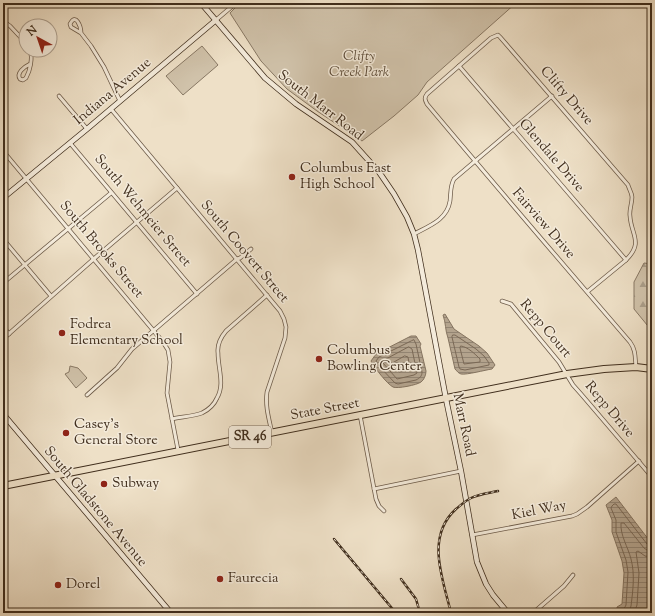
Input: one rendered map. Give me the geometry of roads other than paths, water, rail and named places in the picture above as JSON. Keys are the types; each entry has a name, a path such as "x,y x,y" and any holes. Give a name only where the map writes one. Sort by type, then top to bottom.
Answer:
{"highway":[{"name":"State Street","path":"3,486 567,374 604,369 652,369"}],"street":[{"name":"South Marr Road","path":"201,3 265,78 296,104 352,142 379,172 394,194 414,234"},
{"name":"Indiana Avenue","path":"3,198 236,3"},
{"path":"81,33 80,24 74,20 71,21 71,27 81,33 104,67 120,101"},
{"path":"3,21 18,34"},
{"name":"Clifty Drive","path":"425,98 427,94 491,38 498,35 628,186 632,196 630,218 635,234 635,244 634,250 626,260"},
{"path":"30,64 18,75 20,79 23,80 27,76 32,58"},
{"name":"Glendale Drive","path":"459,66 626,260"},
{"path":"59,96 86,129"},
{"path":"414,234 437,222 443,216 450,203 450,189 457,177 552,96"},
{"name":"Fairview Drive","path":"425,98 427,104 632,345 635,354 636,368"},
{"name":"South Coovert Street","path":"111,109 280,311 284,319 286,327 285,338 266,398 266,406 272,433"},
{"name":"South Wehmeier Street","path":"70,143 196,294"},
{"name":"South Brooks Street","path":"3,151 154,331 168,350 170,362 167,393 178,451"},
{"path":"3,339 176,188"},
{"path":"3,283 111,193"},
{"name":"Marr Road","path":"414,234 461,471 477,562 486,584 508,613"},
{"path":"3,239 52,296"},
{"path":"87,395 117,368 132,349 237,259 251,249"},
{"path":"587,292 626,260"},
{"path":"172,419 201,413 215,402 221,388 217,352 222,336 226,330 267,296"},
{"name":"Repp Court","path":"502,301 511,304 559,362 567,374"},
{"path":"3,326 9,334"},
{"name":"Repp Drive","path":"567,374 581,394 652,477"},
{"name":"South Gladstone Avenue","path":"3,414 171,613"},
{"path":"360,415 376,499 379,506 384,511"},
{"name":"Kiel Way","path":"472,535 577,514 639,461"},
{"path":"374,489 461,471"},
{"path":"533,613 564,586 573,575"}],"water":[{"path":"445,314 454,329 487,353 495,365 492,369 461,374 455,369 446,332 443,315"},
{"path":"411,336 416,336 421,344 420,346 426,371 424,379 416,384 403,387 393,387 387,383 371,361 376,354"},
{"path":"616,497 652,544 652,613 617,613 617,607 622,604 624,573 622,561 612,532 612,520 606,505"}],"railway":[{"path":"451,613 439,559 441,532 447,520 456,509 465,502 471,498 498,491"},
{"path":"334,539 396,613"},
{"path":"401,579 416,599 420,613"}],"place":[{"name":"Columbus East High School","path":"292,177"},
{"name":"Fodrea Elementary School","path":"62,333"},
{"name":"Columbus Bowling Center","path":"319,359"},
{"name":"Casey's General Store","path":"66,433"},
{"name":"Subway","path":"104,484"},
{"name":"Faurecia","path":"220,579"},
{"name":"Dorel","path":"58,585"}],"park label":[{"name":"Clifty Creek Park","path":"359,66"}]}
